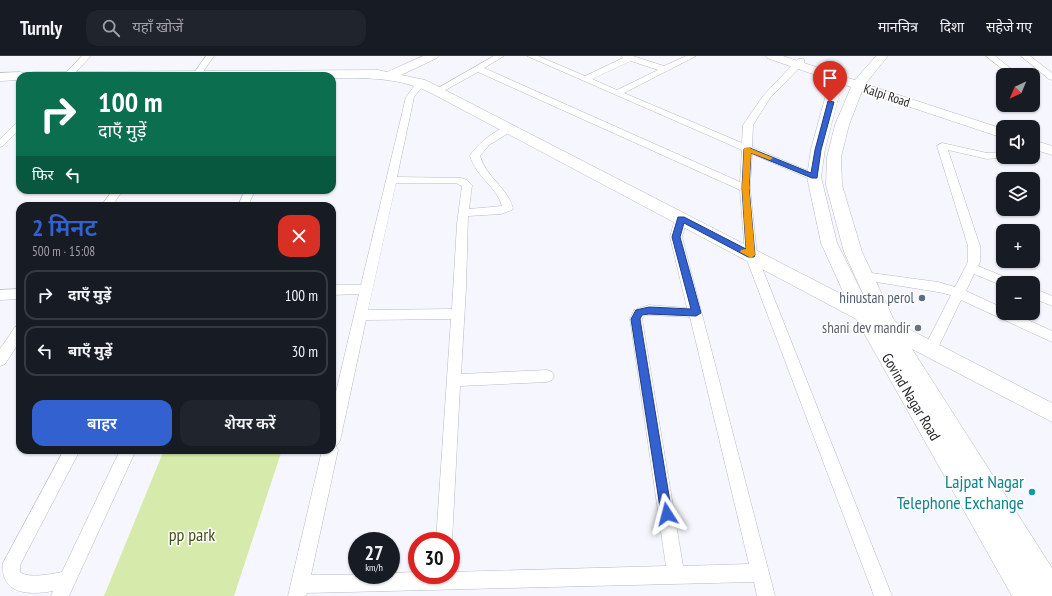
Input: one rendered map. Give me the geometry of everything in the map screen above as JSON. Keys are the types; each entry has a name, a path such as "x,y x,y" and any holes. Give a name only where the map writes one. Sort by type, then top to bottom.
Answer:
{"main road":[{"path":"336,79 378,80 392,76 434,56"},
{"name":"Kalpi Road","path":"771,56 795,60 996,124"},
{"path":"860,82 882,56"},
{"path":"336,75 378,74 421,83 1052,413"},
{"name":"Govind Nagar Road","path":"839,75 818,150 814,177 830,243 863,315 1027,596"},
{"path":"0,77 16,76"},
{"path":"0,82 16,82"},
{"name":"Kalpi Road","path":"860,82 996,131"},
{"name":"Govind Nagar Road","path":"860,82 838,140 834,157 834,185 853,252 888,328 1052,592"},
{"path":"1040,139 1052,143"},
{"path":"1040,147 1052,151"}],"street":[{"path":"70,72 86,56"},
{"path":"199,72 210,56"},
{"path":"437,91 500,56"},
{"path":"531,56 814,177"},
{"path":"617,93 692,56"},
{"path":"990,56 1006,68"},
{"path":"1025,56 1052,77"},
{"path":"585,79 628,57 664,70"},
{"path":"795,60 767,96 748,125 745,188 751,255 883,596"},
{"path":"478,68 745,188"},
{"path":"336,423 410,97 421,83"},
{"path":"0,144 16,128"},
{"path":"463,213 501,210 508,208 498,190 479,169 475,156 479,148 484,144 510,129"},
{"path":"930,350 972,268 976,254 942,146 987,156 996,155"},
{"path":"391,180 458,180 467,185 463,213 462,257 445,532"},
{"path":"681,219 676,237 766,596"},
{"path":"972,268 996,278"},
{"path":"864,276 938,287 959,293 1052,337"},
{"path":"336,290 366,289"},
{"path":"0,295 16,294"},
{"path":"1040,296 1052,301"},
{"path":"676,574 636,319 639,313 649,310 696,313"},
{"path":"360,315 458,314"},
{"path":"0,360 16,337"},
{"path":"453,380 547,376"},
{"path":"68,580 24,584 16,582 12,577 11,570 12,563 70,454"},
{"path":"60,596 126,454"},
{"path":"329,454 298,590 408,581"},
{"path":"460,578 760,573"}],"green space":[{"name":"pp park","path":"162,454 281,454 234,596 104,596"}],"slow traffic":[{"path":"744,252 751,255 745,188 747,149 770,158"}],"place":[{"name":"hinustan perol","path":"922,298"},
{"name":"shani dev mandir","path":"918,328"},
{"name":"Lajpat Nagar Telephone Exchange","path":"1032,492"}],"route":[{"path":"667,514 636,319 639,313 649,310 696,313 676,237 681,219 751,255 745,188 747,149 814,177 818,150 830,102"}]}
